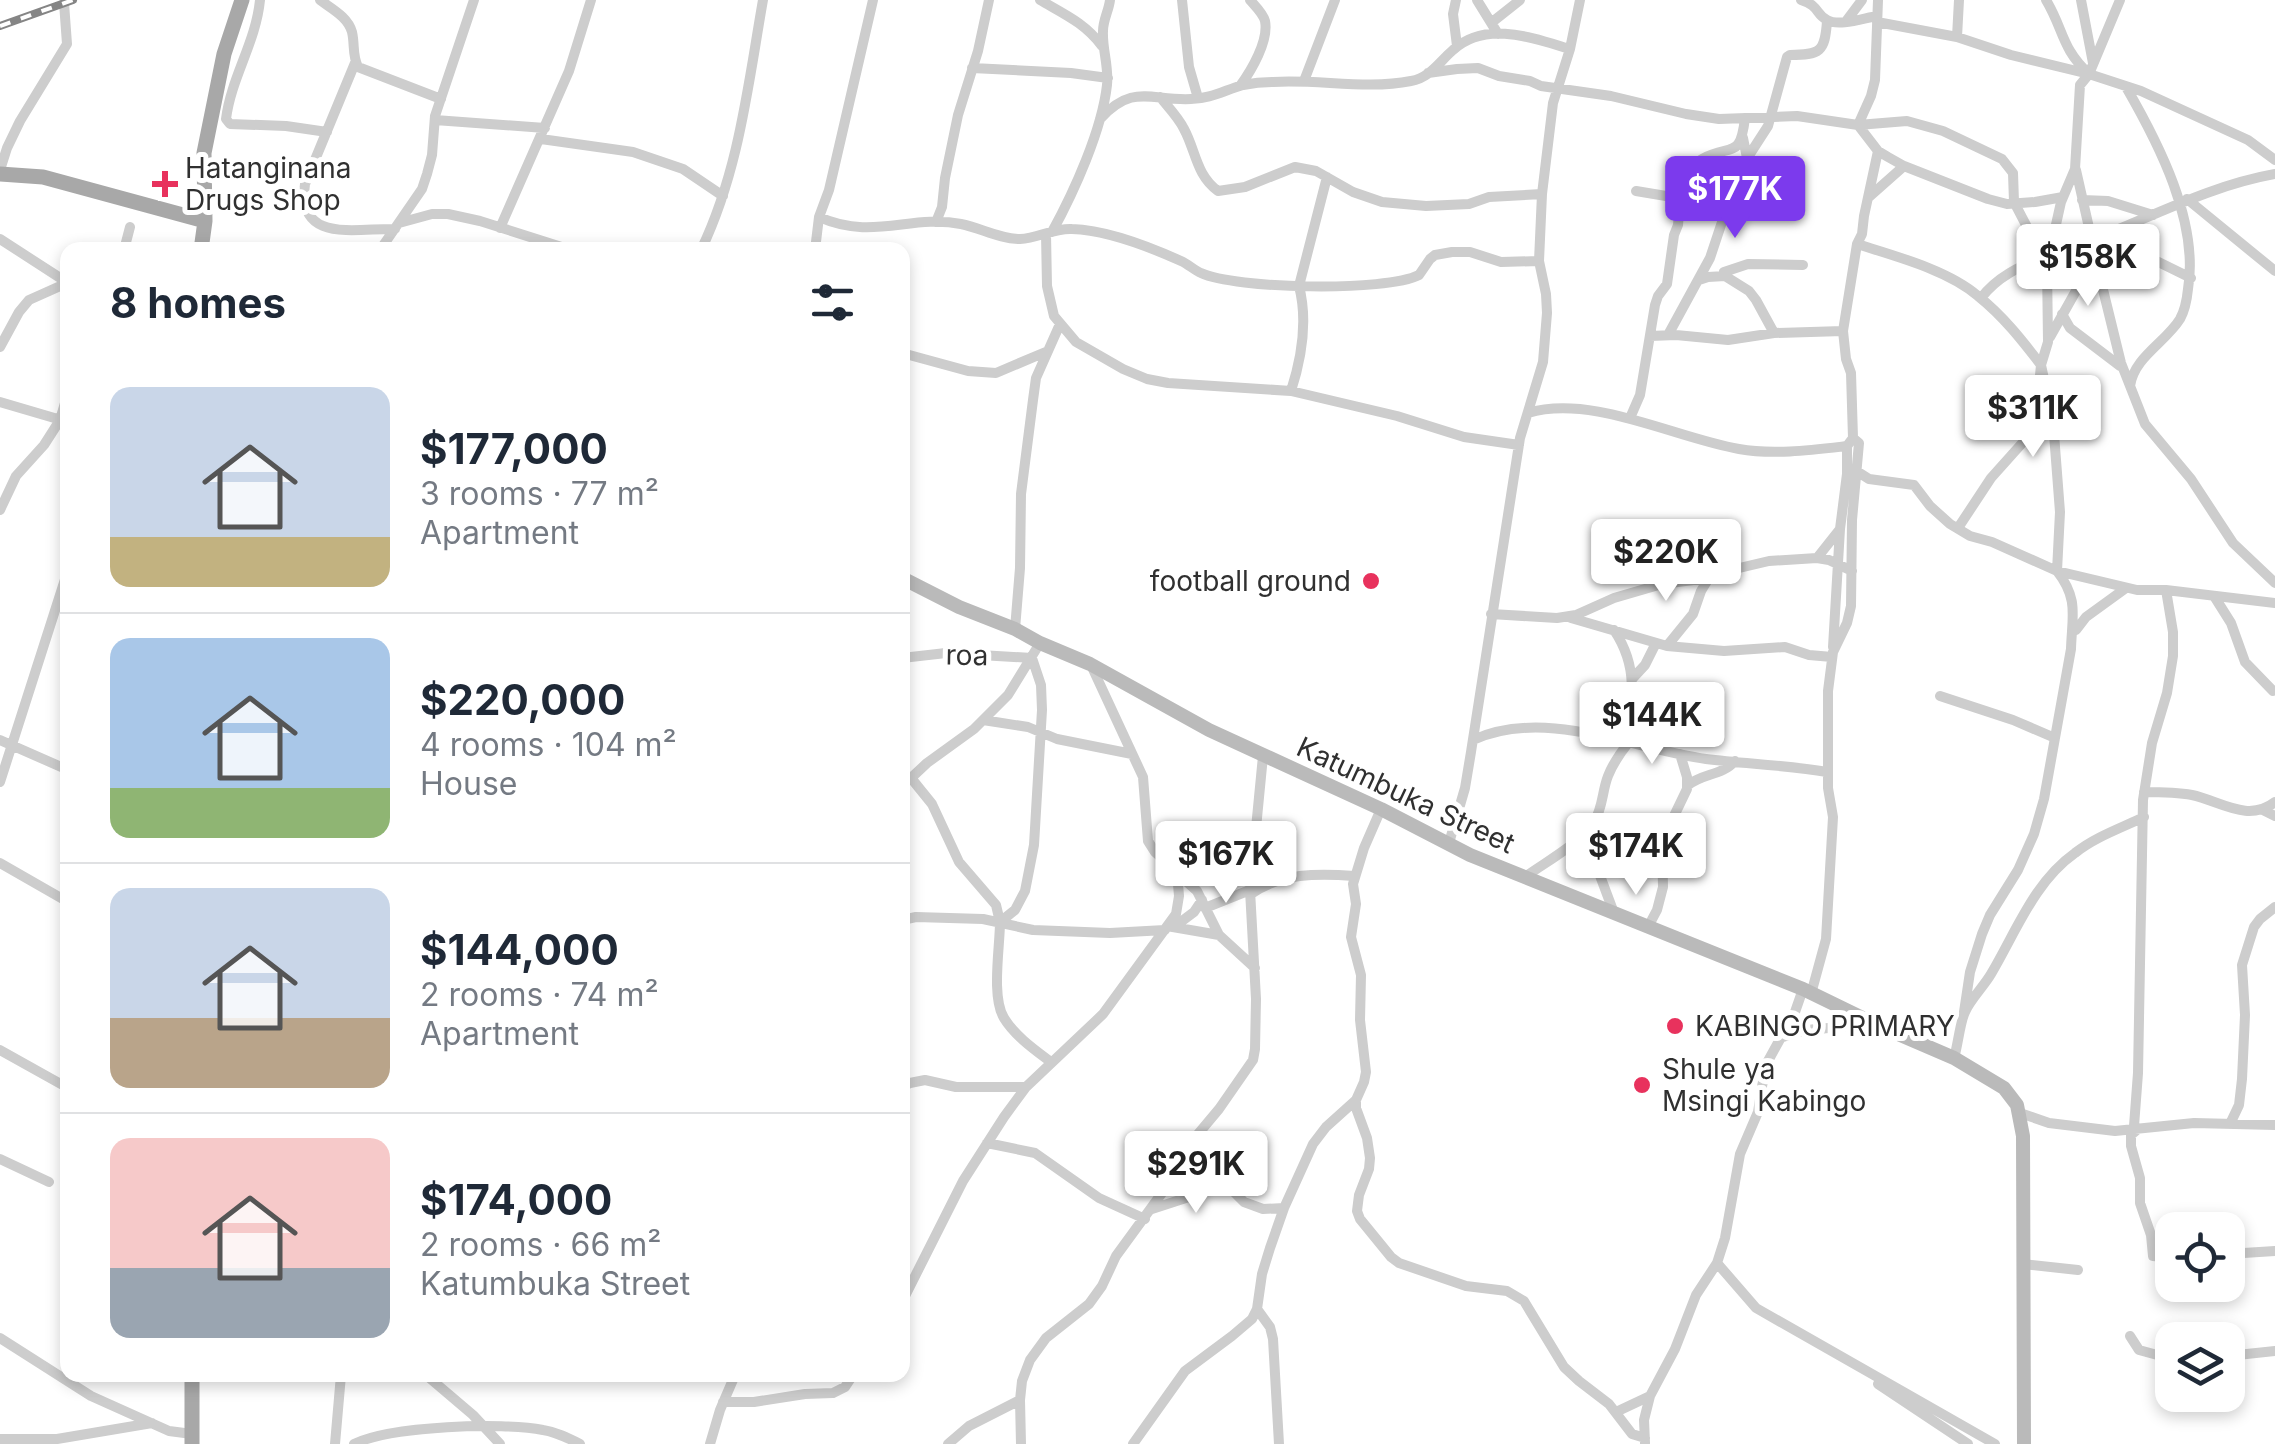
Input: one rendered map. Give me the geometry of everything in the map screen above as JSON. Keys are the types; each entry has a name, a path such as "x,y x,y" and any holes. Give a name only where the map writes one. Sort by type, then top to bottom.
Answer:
{"main road":[{"path":"202,242 204,153 224,54 242,0"},
{"path":"0,172 43,177 205,220"},
{"name":"Katumbuka Street","path":"910,582 1090,664 1209,730 1381,809 1470,855 1807,992 1954,1058 2004,1088 2020,1113"},
{"path":"2020,1113 2024,1164 2024,1444"},
{"path":"192,1382 192,1439"}],"street":[{"path":"260,0 226,119 230,124 327,132"},
{"path":"320,0 347,20 355,63 305,184 303,199 312,220 330,229 396,226 440,214 462,216 545,242"},
{"path":"385,242 428,174 435,120 474,0"},
{"path":"500,228 569,70 591,0"},
{"path":"704,242 735,159 763,0"},
{"path":"815,242 874,0"},
{"path":"936,222 988,0"},
{"path":"1040,0 1088,29 1105,52"},
{"path":"1110,0 1102,31 1108,78 1100,119 1064,210 1049,233 1048,300 1054,316 1076,342 1148,379 1291,391 1397,416 1464,437 1519,445"},
{"path":"1182,0 1189,68 1198,98"},
{"path":"1240,86 1254,68 1266,24 1250,0"},
{"path":"1304,80 1335,0"},
{"path":"1456,0 1453,14 1457,46"},
{"path":"1491,23 1520,0"},
{"path":"1449,843 1465,788 1519,445 1542,362 1546,294 1539,261 1542,194 1554,103 1580,0"},
{"path":"1800,0 1815,6 1828,20 1877,19 2012,55 2091,69"},
{"path":"1847,21 1862,0"},
{"path":"1858,124 1875,80 1878,0"},
{"path":"1957,38 1959,0"},
{"path":"2046,0 2073,60 2236,134 2259,146 2275,161 2247,179"},
{"path":"2081,0 2091,69"},
{"path":"2120,0 2091,69 2080,85 2076,169 2122,368 2145,424 2191,479 2233,544 2275,584"},
{"path":"1475,1 1498,34"},
{"path":"0,172 20,121 67,44 64,3"},
{"path":"1668,335 1699,280 1724,216 1740,190 1747,158 1768,126 1787,57 1818,52 1828,20"},
{"path":"1428,74 1457,46 1473,38 1498,34 1528,36 1570,49"},
{"path":"355,63 366,71 441,99"},
{"path":"972,68 1108,78"},
{"path":"1100,119 1119,101 1144,96 1210,97 1240,86 1304,80 1392,83 1478,68 1541,86 1719,119 1797,116 1858,124 1906,121 1943,131 2002,160 2013,173 2014,202 2047,258"},
{"path":"2126,86 2183,200 2192,278 2180,318 2142,360 2130,387"},
{"path":"1160,97 1186,132 1198,169 1218,191 1246,188 1295,166 1382,202 1470,204 1489,197 1542,194"},
{"path":"1745,118 1747,158"},
{"path":"435,120 543,134 633,152 683,169 724,196"},
{"path":"1858,124 1878,151 1904,166 1988,199 2007,204 2063,198 2108,201 2152,215"},
{"path":"1630,418 1640,395 1658,296 1668,284 1682,176 1698,160 1737,147 1743,138"},
{"path":"1356,1100 1370,1158 1358,1195 1358,1214 1391,1257 1466,1286 1502,1290 1516,1296 1528,1305 1564,1367 1600,1395 1632,1434 1645,1441 1650,1396 1675,1349 1696,1295 1717,1263 1740,1154 1758,1112 1768,1061 1807,992 1826,939 1833,817 1828,772 1828,691 1850,442 1851,373 1843,330 1878,151"},
{"path":"1869,196 1904,166"},
{"path":"2048,342 2047,258 2063,198 2076,169"},
{"path":"1981,298 2001,278 2023,265 2096,246 2183,200 2275,174"},
{"path":"1291,391 1302,350 1304,315 1300,286 1327,177"},
{"path":"1636,192 1672,197 1692,206 1766,212"},
{"path":"2183,200 2275,272"},
{"path":"819,217 846,227 960,224 1006,238 1030,238 1076,229 1114,236 1184,262 1202,274 1300,286 1404,281 1419,275 1435,255 1452,252 1470,252 1501,262 1539,261"},
{"path":"126,242 130,227"},
{"path":"0,240 60,279"},
{"path":"1714,244 1725,274 1756,300 1774,333"},
{"path":"1857,244 1952,278 1981,298 2041,365 2053,421 2060,512 2057,571 2073,600 2071,640 2044,799 2018,870 1982,934 1970,972 1954,1058"},
{"path":"2096,246 2134,250 2192,278"},
{"path":"1958,528 1991,478 2025,440 2037,406 2041,365 2048,342 2096,246"},
{"path":"1699,280 1748,264 1804,265"},
{"path":"0,347 30,300 60,286"},
{"path":"2062,314 2070,328 2122,368"},
{"path":"1015,629 1021,494 1036,378 1060,324"},
{"path":"1650,336 1728,340 1843,330"},
{"path":"910,355 968,371 996,373 1048,351"},
{"path":"0,402 60,420"},
{"path":"1528,413 1556,408 1630,418 1740,449 1790,451 1859,444 1852,520 1851,606 1832,655"},
{"path":"0,510 16,476 60,426"},
{"path":"1858,472 1869,479 1914,485 1950,524 2057,571 2126,588 2275,603"},
{"path":"1817,558 1840,529"},
{"path":"1491,614 1544,618 1576,615 1614,598 1662,584 1709,578 1770,561 1817,558 1852,571"},
{"path":"1632,679 1693,614 1709,578"},
{"path":"2071,640 2086,617 2126,588"},
{"path":"2166,590 2173,656 2144,792 2134,1126 2138,1130 2194,1124 2275,1124"},
{"path":"0,782 5,742 60,594"},
{"path":"2214,596 2230,622 2245,662 2273,691"},
{"path":"1565,616 1662,644 1724,651 1785,647 1809,656 1832,655"},
{"path":"1525,877 1592,824 1607,778 1625,741 1632,679 1629,657 1614,629"},
{"path":"910,777 984,720 1008,695 1040,643"},
{"name":"roa","path":"910,657 946,653 1032,658"},
{"path":"1000,922 1016,910 1025,891 1034,845 1042,685 1032,658"},
{"path":"1090,664 1143,777 1148,841 1197,892 1219,935 1255,968"},
{"path":"1940,696 2055,738"},
{"path":"984,720 1028,727 1057,739 1132,754"},
{"path":"1473,740 1488,733 1530,729 1582,731 1680,754 1828,772"},
{"path":"5,742 60,766"},
{"path":"1648,927 1663,888 1662,841 1688,786 1680,754"},
{"path":"1021,1444 1020,1400 1026,1369 1034,1353 1046,1338 1089,1304 1188,1146 1253,1060 1255,968 1250,892 1263,756"},
{"path":"1688,786 1735,761"},
{"path":"910,782 932,804 959,862 996,905 1000,922 998,1000 1002,1015 1012,1029 1052,1062"},
{"path":"2144,792 2187,794 2238,811 2262,809 2275,802"},
{"path":"1132,1444 1185,1371 1244,1326 1258,1309 1262,1274 1284,1208 1313,1144 1356,1100 1364,1082 1362,976 1351,936 1356,910 1354,876 1381,809"},
{"path":"2262,809 2275,816"},
{"path":"1964,1012 2054,871 2087,845 2144,816"},
{"path":"1592,824 1599,873 1614,913"},
{"path":"0,863 60,897"},
{"path":"910,1286 963,1181 1026,1087 1103,1014 1143,956 1168,928 1179,905 1176,872"},
{"path":"1168,928 1204,904 1284,878 1354,876"},
{"path":"2230,1124 2239,1105 2242,1078 2242,965 2254,927 2275,907"},
{"path":"910,920 955,918 1046,930 1110,932 1168,928 1219,935"},
{"path":"1782,1037 1806,1030 1875,1024"},
{"path":"0,1050 60,1084"},
{"path":"910,1082 925,1080 956,1087 1026,1087"},
{"path":"2020,1113 2049,1124 2115,1131 2138,1128"},
{"path":"2138,1128 2130,1142 2139,1175 2141,1208 2155,1256"},
{"path":"987,1143 1035,1153 1099,1198 1148,1214 1192,1196 1217,1177"},
{"path":"1188,1146 1252,1206 1284,1208"},
{"path":"0,1160 49,1182"},
{"path":"2245,1253 2275,1251"},
{"path":"1717,1263 1754,1308 1866,1374 1968,1444"},
{"path":"1717,1263 1756,1308 1995,1444"},
{"path":"2023,1264 2078,1270"},
{"path":"1258,1309 1273,1339 1279,1444"},
{"path":"2130,1336 2139,1350 2155,1354"},
{"path":"0,1338 60,1376"},
{"path":"2245,1354 2275,1351"},
{"path":"70,1382 92,1396 192,1439"},
{"path":"335,1444 340,1382"},
{"path":"434,1382 500,1444"},
{"path":"707,1442 732,1382"},
{"path":"723,1402 833,1393 848,1382"},
{"path":"1616,1412 1650,1396"},
{"path":"948,1444 969,1426 1020,1400"},
{"path":"0,1439 57,1440 152,1423"},
{"path":"354,1444 395,1434 505,1425 544,1430 580,1444"}],"railway":[{"path":"0,26 73,0"}],"place":[{"name":"Hatanginana Drugs Shop","path":"165,184"},
{"name":"football ground","path":"1371,581"},
{"name":"KABINGO PRIMARY","path":"1675,1026"},
{"name":"Shule ya Msingi Kabingo","path":"1642,1085"}]}
